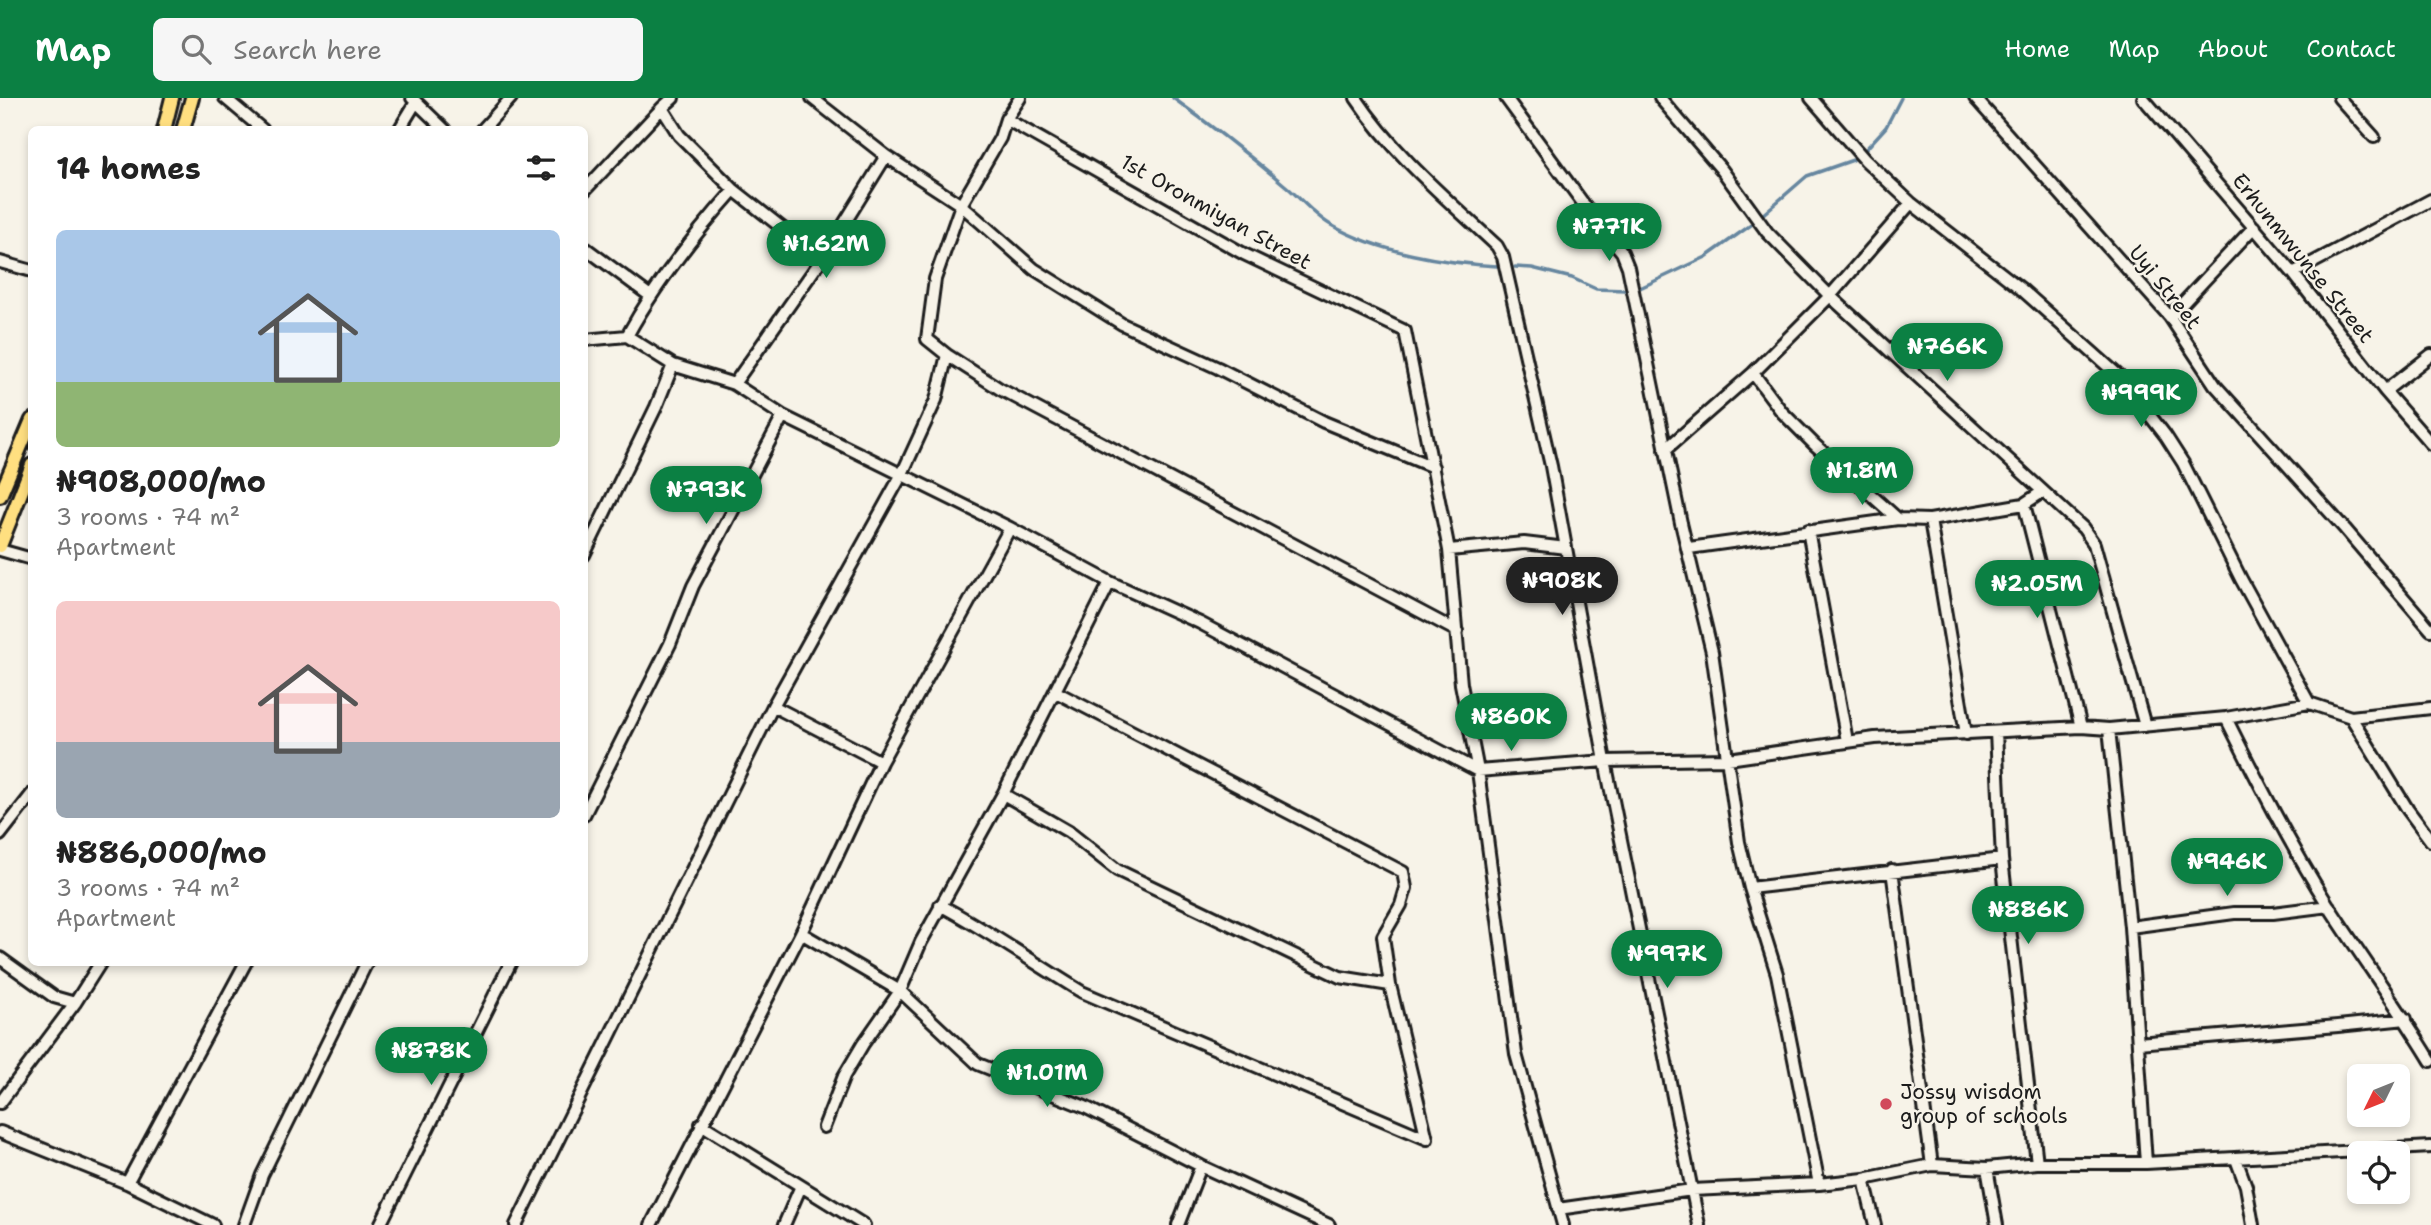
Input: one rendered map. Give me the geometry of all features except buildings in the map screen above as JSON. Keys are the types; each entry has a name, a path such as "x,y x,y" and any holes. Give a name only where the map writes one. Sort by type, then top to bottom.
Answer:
{"main road":[{"path":"165,126 172,98"},
{"path":"184,126 192,98"},
{"path":"0,496 28,429"},
{"path":"0,548 28,475"}],"street":[{"path":"225,98 258,126"},
{"path":"486,126 511,98"},
{"path":"588,187 673,98"},
{"path":"812,98 886,156 961,205 1034,269 1122,324 1218,368 1324,422 1433,467 1449,551 1461,684 1478,771 1516,1054 1563,1225"},
{"path":"1020,98 1006,118 1000,138 961,205 934,279 927,339 1000,389 1457,631"},
{"path":"1356,98 1414,169 1497,247 1503,257 1550,466 1605,761 1699,1225"},
{"path":"1506,98 1622,252 1629,267 1665,450 1712,652 1739,842 1750,888 1777,974 1819,1184"},
{"path":"1660,98 1722,170 1767,232 1830,296 2083,528 2094,544 2145,726"},
{"path":"1811,98 1865,160 1911,203 2021,288 2120,377 2183,463 2241,579 2309,703"},
{"name":"Uyi Street","path":"1975,98 2170,317 2215,385 2345,529 2431,630"},
{"name":"Erhunmwunse Street","path":"2143,98 2293,272 2385,391 2431,444"},
{"path":"401,126 414,100 441,126"},
{"path":"2344,100 2374,137"},
{"path":"662,108 679,135 733,190 805,246 825,253"},
{"name":"1st Oronmiyan Street","path":"1006,118 1244,254 1405,331 1433,467"},
{"path":"734,384 825,253 886,156"},
{"path":"627,336 649,295 733,190"},
{"path":"2293,272 2431,200"},
{"path":"1665,450 1753,373 1830,296 1911,203"},
{"path":"2170,317 2254,227"},
{"path":"588,250 649,295"},
{"path":"0,262 28,270"},
{"path":"588,340 627,336 673,366 734,384 783,416 1010,528 1110,582 1200,623 1478,771 1605,761 1728,759 1847,741 2081,727 2109,729 2226,718 2309,703 2351,717 2431,708"},
{"path":"516,1225 773,706 902,474 936,400 947,355"},
{"path":"2385,391 2431,355"},
{"path":"588,547 673,366"},
{"path":"1753,373 1782,412 1898,519"},
{"path":"588,807 670,644 693,586 783,416"},
{"path":"1689,548 1898,519 1930,520 2024,504 2042,492"},
{"path":"2024,504 2081,727"},
{"path":"1930,520 1966,734"},
{"path":"651,1225 801,933 881,762 1010,528"},
{"path":"1808,530 1847,741"},
{"path":"1449,551 1504,543 1566,548"},
{"path":"0,548 28,558"},
{"path":"824,1128 839,1085 850,1064 900,991 921,942 1003,794 1110,582"},
{"path":"940,905 985,929 1082,992 1427,1139 1390,985 1383,936 1401,905 1406,888 1403,873 1056,692"},
{"path":"773,706 881,762"},
{"path":"2351,717 2408,810 2431,841"},
{"path":"2226,718 2272,809 2329,906 2406,1018 2431,1061"},
{"path":"2109,729 2130,927 2146,1163"},
{"path":"1996,732 2002,859 2037,1163"},
{"path":"1003,794 1069,832 1117,870 1340,976 1390,985"},
{"path":"0,835 28,799"},
{"path":"1750,888 2002,859"},
{"path":"1892,870 1932,1165"},
{"path":"2130,927 2329,906"},
{"path":"801,933 900,991 978,1064 1085,1107 1313,1222 1329,1225"},
{"path":"0,958 54,998 75,1003"},
{"path":"0,1103 75,1003 98,966"},
{"path":"127,1183 244,966"},
{"path":"244,1225 262,1175 366,966"},
{"path":"380,1225 509,966"},
{"path":"2138,1042 2338,1027 2406,1018"},
{"path":"701,1124 864,1225"},
{"path":"0,1132 127,1183 213,1225"},
{"path":"1558,1209 1692,1190 1819,1184 1864,1179 1932,1165 1987,1168 2037,1163 2146,1163 2431,1147"},
{"path":"2236,1159 2246,1186 2253,1225"},
{"path":"1178,1225 1201,1166"},
{"path":"1987,1168 1997,1225"},
{"path":"1864,1179 1875,1225"},
{"path":"785,1225 801,1186"}],"waterway":[{"path":"1173,98 1245,153 1331,225 1390,249 1455,262 1497,266"},
{"path":"1866,149 1886,127 1901,98"},
{"path":"1761,216 1807,176 1853,160"},
{"path":"1640,288 1706,257 1751,225"},
{"path":"1515,267 1532,268 1572,278 1596,289 1625,290"}],"place":[{"name":"Jossy wisdom group of schools","path":"1886,1104"}]}
